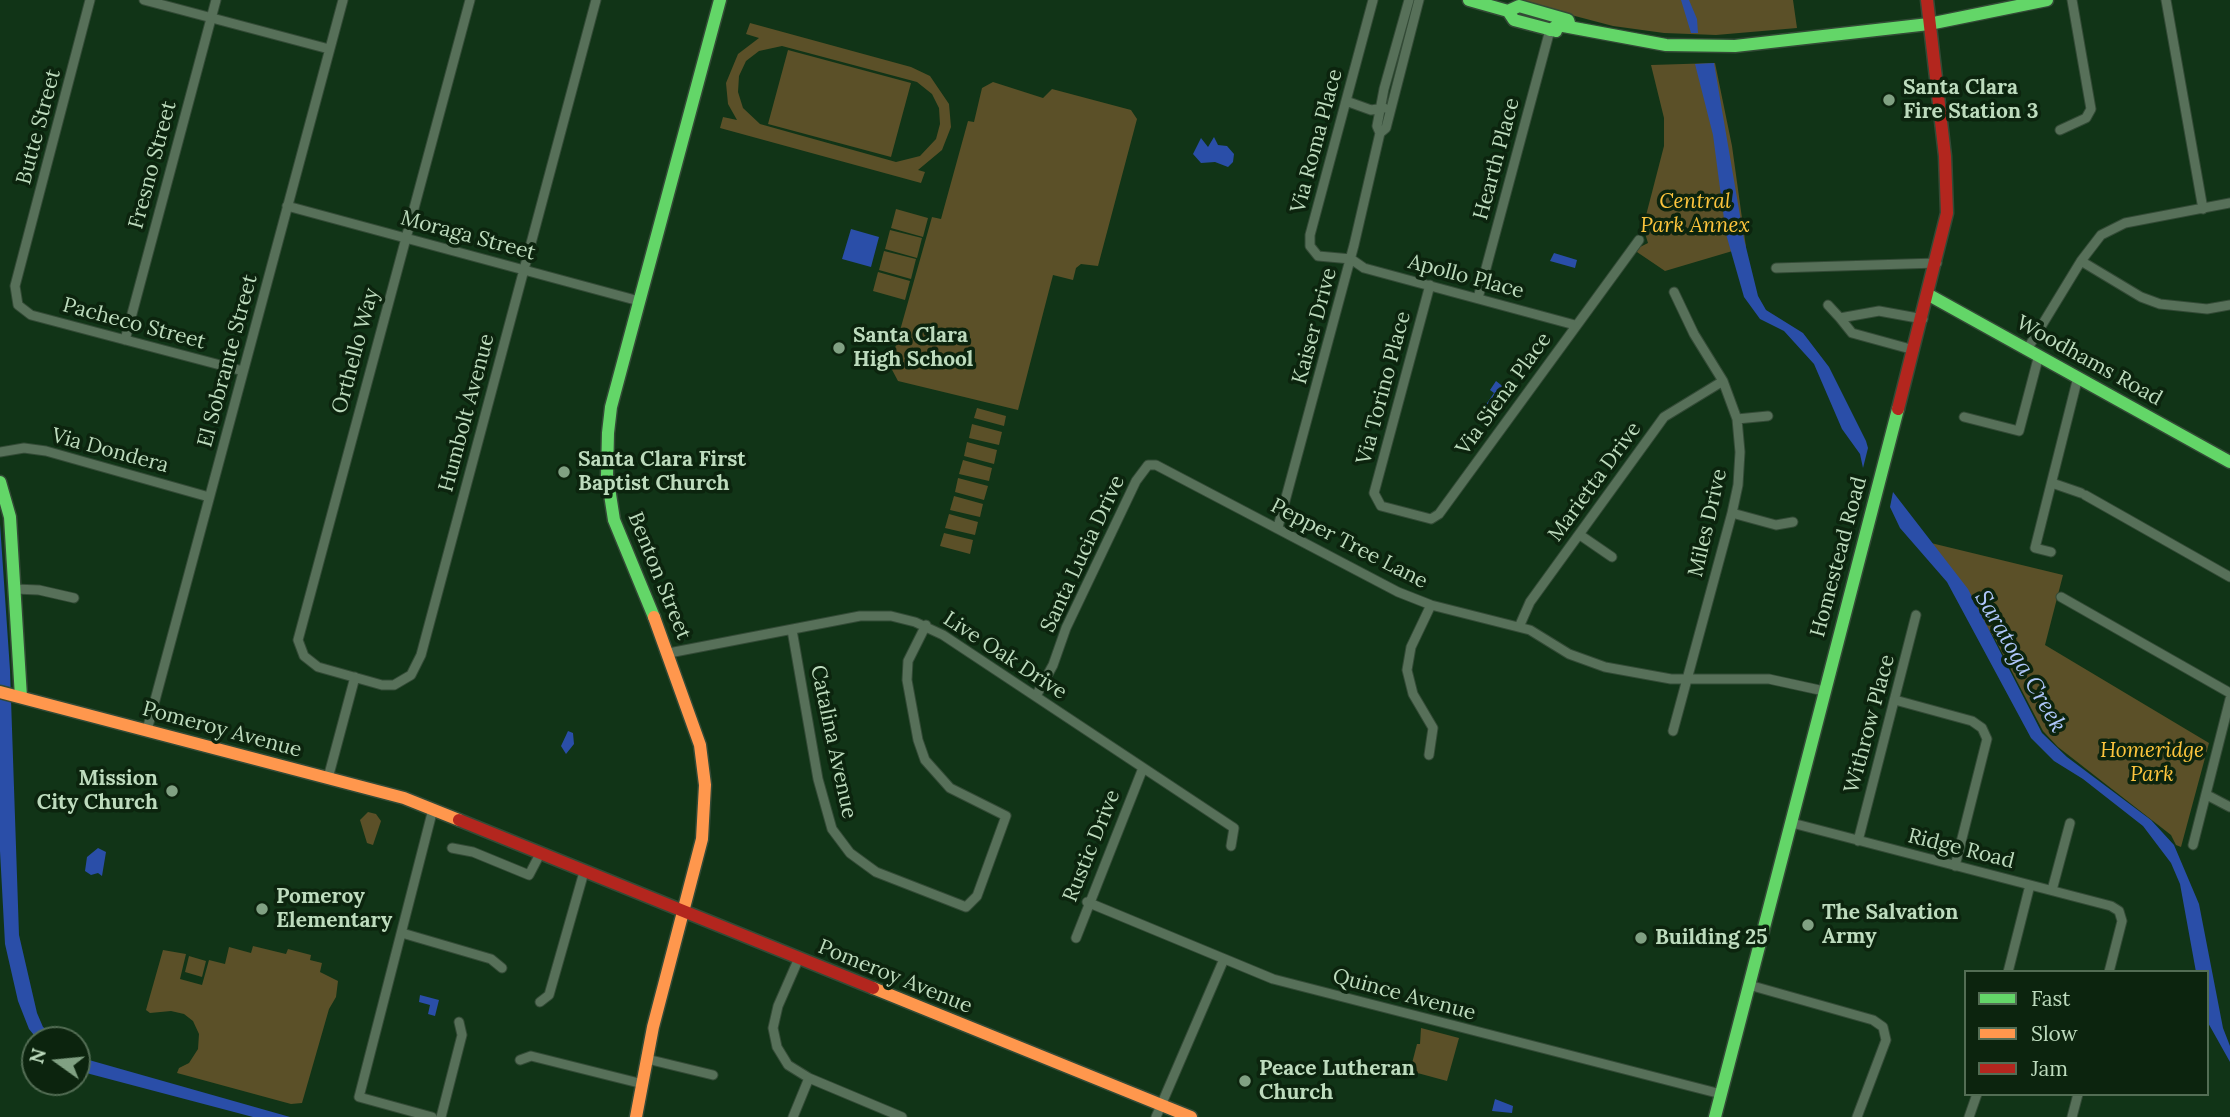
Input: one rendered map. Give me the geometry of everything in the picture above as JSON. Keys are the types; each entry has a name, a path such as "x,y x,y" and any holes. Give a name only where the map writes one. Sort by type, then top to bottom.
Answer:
{"main road":[{"name":"Benton Street","path":"636,1117 647,1059 703,828 704,765 701,744 669,653 620,539 609,496 607,454 611,407 720,0"},
{"path":"1469,0 1508,11 1519,6 1568,20 1570,28"},
{"name":"Homestead Road","path":"1715,1117 1923,319 1947,213 1947,187 1927,0"},
{"path":"1508,11 1514,20 1563,33 1570,28 1647,43 1700,47 1929,24 2047,0"},
{"name":"Woodhams Road","path":"1928,295 2034,351 2230,462"},
{"path":"0,482 10,517 20,697"},
{"name":"Pomeroy Avenue","path":"0,692 328,778 433,809 799,958 1158,1112 1191,1117"}],"street":[{"name":"Butte Street","path":"18,305 15,286 90,0"},
{"path":"144,0 329,49"},
{"name":"Fresno Street","path":"125,340 216,0"},
{"name":"El Sobrante Street","path":"147,730 343,0"},
{"name":"Orthello Way","path":"355,677 310,662 304,656 298,640 470,0"},
{"name":"Humbolt Avenue","path":"355,677 394,685 411,675 416,666 596,0"},
{"name":"Via Roma Place","path":"1350,259 1318,256 1310,246 1310,235 1373,0"},
{"name":"Kaiser Drive","path":"1278,527 1350,259 1380,133 1377,126 1381,104 1409,0"},
{"name":"Kaiser Drive","path":"1380,133 1386,128 1419,0"},
{"path":"2060,130 2086,118 2091,109 2072,0"},
{"path":"2166,0 2203,209"},
{"name":"Hearth Place","path":"1478,298 1550,30"},
{"path":"1346,101 1392,106"},
{"path":"1964,417 2019,431 2034,351 2081,261 2101,235 2125,223 2230,203"},
{"name":"Moraga Street","path":"287,206 639,301"},
{"name":"Via Siena Place","path":"1375,500 1381,506 1424,518 1439,514 1575,324 1639,240"},
{"name":"Apollo Place","path":"1350,259 1364,268 1575,324"},
{"path":"2081,261 2141,297 2160,304 2207,309 2230,305"},
{"path":"1776,268 1937,263"},
{"name":"Via Torino Place","path":"1375,500 1374,493 1430,285"},
{"name":"Miles Drive","path":"1673,731 1738,485 1740,452 1737,419 1723,381 1694,334 1674,292"},
{"name":"Pacheco Street","path":"18,305 31,315 243,371"},
{"path":"1828,305 1852,333 1914,350"},
{"path":"1840,318 1879,311 1923,319"},
{"path":"2051,552 2035,548 2078,377"},
{"name":"Marietta Drive","path":"1519,627 1530,602 1664,417 1723,381"},
{"path":"1737,419 1768,416"},
{"name":"Via Dondera","path":"0,452 24,448 46,451 209,497"},
{"name":"Pepper Tree Lane","path":"1148,465 1156,466 1278,527 1398,592 1431,605 1519,627 1569,654 1605,667 1653,677 1769,679 1824,691"},
{"name":"Santa Lucia Drive","path":"1036,696 1053,665 1066,628 1136,481 1148,465"},
{"path":"2052,483 2083,494 2230,577"},
{"path":"1731,513 1776,525 1793,522"},
{"path":"1580,535 1612,557"},
{"path":"15,589 38,590 74,598"},
{"path":"2061,597 2230,693"},
{"path":"1429,755 1433,728 1413,694 1407,670 1411,647 1431,605"},
{"name":"Live Oak Drive","path":"669,653 875,615 891,615 926,625 1234,828 1231,846"},
{"name":"Withrow Place","path":"1858,841 1916,615"},
{"name":"Catalina Avenue","path":"792,630 818,779 832,829 850,853 876,872 966,907 977,895 1006,816 950,788 935,775 925,760 918,740 907,680 908,661 926,625"},
{"path":"328,778 355,677"},
{"path":"2193,845 2230,699"},
{"path":"1895,700 1972,722 1982,728 1987,739 1955,866"},
{"name":"Rustic Drive","path":"1076,938 1087,902 1143,768"},
{"path":"2207,795 2230,807"},
{"path":"432,1117 359,1097 433,809"},
{"name":"Ridge Road","path":"1792,823 2052,890 2119,911 2122,922 2110,970"},
{"path":"2052,890 2070,823"},
{"path":"452,848 473,852 529,874 540,854"},
{"path":"540,1002 549,995 584,872"},
{"path":"2009,970 2030,885"},
{"name":"Quince Avenue","path":"1087,902 1273,979 1721,1094"},
{"path":"402,933 491,959 502,968"},
{"path":"799,958 778,1006 773,1028 777,1047 788,1065 809,1078 902,1117"},
{"path":"1158,1112 1224,959"},
{"path":"1749,985 1873,1020 1883,1027 1886,1040 1857,1117"},
{"path":"441,1117 462,1035 458,1023"},
{"path":"520,1060 531,1056 643,1084"},
{"path":"647,1059 713,1075"},
{"path":"793,1117 809,1078"},
{"path":"1969,1117 1976,1096"},
{"path":"2072,1117 2077,1096"}],"green space":[{"path":"1514,0 1793,0 1797,28 1716,35 1664,33 1613,26"},
{"path":"750,23 911,67 930,76 949,104 951,127 942,150 918,170 925,172 921,183 720,128 723,117 737,120 728,104 726,83 738,54 759,38 746,34","holes":["782,46 917,82 932,94 939,108 940,124 936,139 920,156 896,162 760,124 743,108 738,92 739,76 746,61 759,51"]},
{"path":"788,50 911,83 891,157 768,124"},
{"name":"Central Park Annex","path":"1715,63 1732,146 1746,247 1665,271 1634,250 1648,243 1643,227 1664,146 1664,118 1651,65"},
{"path":"993,82 1043,98 1052,89 1131,110 1137,119 1098,266 1081,264 1076,268 1073,280 1053,275 1018,410 898,381 890,366 932,217 941,219 968,121 974,122 982,88"},
{"path":"896,209 928,218 923,237 891,228"},
{"path":"890,230 922,238 917,258 885,249"},
{"path":"884,251 916,259 911,279 879,270"},
{"path":"878,272 910,281 905,300 873,291"},
{"path":"977,408 1006,416 1004,426 974,418"},
{"path":"972,424 1002,432 999,445 969,438"},
{"path":"967,442 997,450 994,464 964,456"},
{"path":"963,460 992,468 989,481 959,474"},
{"path":"958,478 988,486 984,500 955,492"},
{"path":"954,496 983,504 980,517 950,510"},
{"path":"949,514 978,522 975,535 945,528"},
{"path":"944,533 973,540 970,554 940,546"},
{"name":"Homeridge Park","path":"1931,543 2063,575 2045,645 2209,743 2181,847 2176,845 2171,835 2058,747 2043,731 1995,639"},
{"path":"1410,569 1425,576 1421,588 1404,581"},
{"path":"368,812 376,814 381,821 373,845 367,843 360,820"},
{"path":"253,946 286,954 288,949 311,955 310,960 322,963 320,972 338,981 336,997 329,1009 302,1103 291,1104 177,1073 179,1068 189,1063 198,1049 199,1034 193,1021 184,1014 171,1011 150,1013 146,1010 163,950 186,954 180,979 202,985 209,960 225,964 229,947 251,953"},
{"path":"189,956 206,961 202,977 185,972"},
{"path":"1421,1028 1459,1038 1447,1081 1410,1071 1417,1044 1420,1044"}],"water":[{"path":"1681,0 1689,0 1697,19 1698,33 1691,33"},
{"path":"1714,63 1744,239 1758,296 1766,310 1803,333 1829,367 1866,441 1868,448 1863,468 1860,454 1842,429 1814,364 1784,331 1760,319 1744,297 1726,234 1713,135 1695,64"},
{"path":"1214,137 1218,145 1227,146 1234,154 1233,162 1228,167 1215,162 1201,163 1193,154 1201,138 1208,147"},
{"path":"851,229 879,237 871,267 842,259"},
{"path":"1554,253 1577,260 1575,268 1550,261"},
{"path":"1496,381 1505,388 1489,409 1485,406 1494,393 1490,390"},
{"path":"1893,492 1968,589 2042,733 2067,757 2151,820 2174,845 2199,904 2223,1028 2230,1046 2230,1062 2209,1025 2209,970 2196,970 2180,884 2171,863 2143,826 2083,779 2054,761 2031,738 1947,582 1900,528 1890,507"},
{"path":"0,524 10,670 19,935 37,1013 43,1026 28,1026 18,1001 5,944 0,851"},
{"path":"568,731 573,733 574,744 566,754 561,746"},
{"path":"98,848 106,852 102,876 98,873 91,875 85,871 87,857"},
{"path":"420,995 439,1000 435,1016 428,1014 430,1005 419,1002"},
{"path":"91,1061 290,1117 253,1117 91,1074"},
{"path":"1495,1099 1513,1106 1512,1113 1492,1111"}],"traffic: fast":[{"path":"654,617 614,520 607,475 608,433 611,407 720,0"},
{"path":"1469,0 1508,11 1514,20 1556,31"},
{"path":"1550,30 1558,25 1666,45 1735,46 1929,24 2047,0"},
{"path":"1508,11 1519,6 1568,20 1569,23"},
{"path":"1929,295 2230,462"},
{"path":"1715,1117 1898,409"},
{"path":"0,482 10,517 21,697"}],"traffic: slow":[{"path":"636,1117 653,1027 702,839 705,785 700,745 654,617"},
{"path":"0,692 404,798 459,820"},
{"path":"873,988 1191,1117"}],"traffic: jam":[{"path":"1898,409 1947,213 1945,156 1927,0"},
{"path":"459,820 873,988"}],"place":[{"name":"Santa Clara Fire Station 3","path":"1889,100"},
{"name":"Santa Clara High School","path":"839,348"},
{"name":"Santa Clara First Baptist Church","path":"564,472"},
{"name":"Mission City Church","path":"172,791"},
{"name":"Pomeroy Elementary","path":"262,909"},
{"name":"The Salvation Army","path":"1808,925"},
{"name":"Building 25","path":"1641,938"},
{"name":"Peace Lutheran Church","path":"1245,1081"}],"water label":[{"name":"Saratoga Creek","path":"2020,662"}]}
